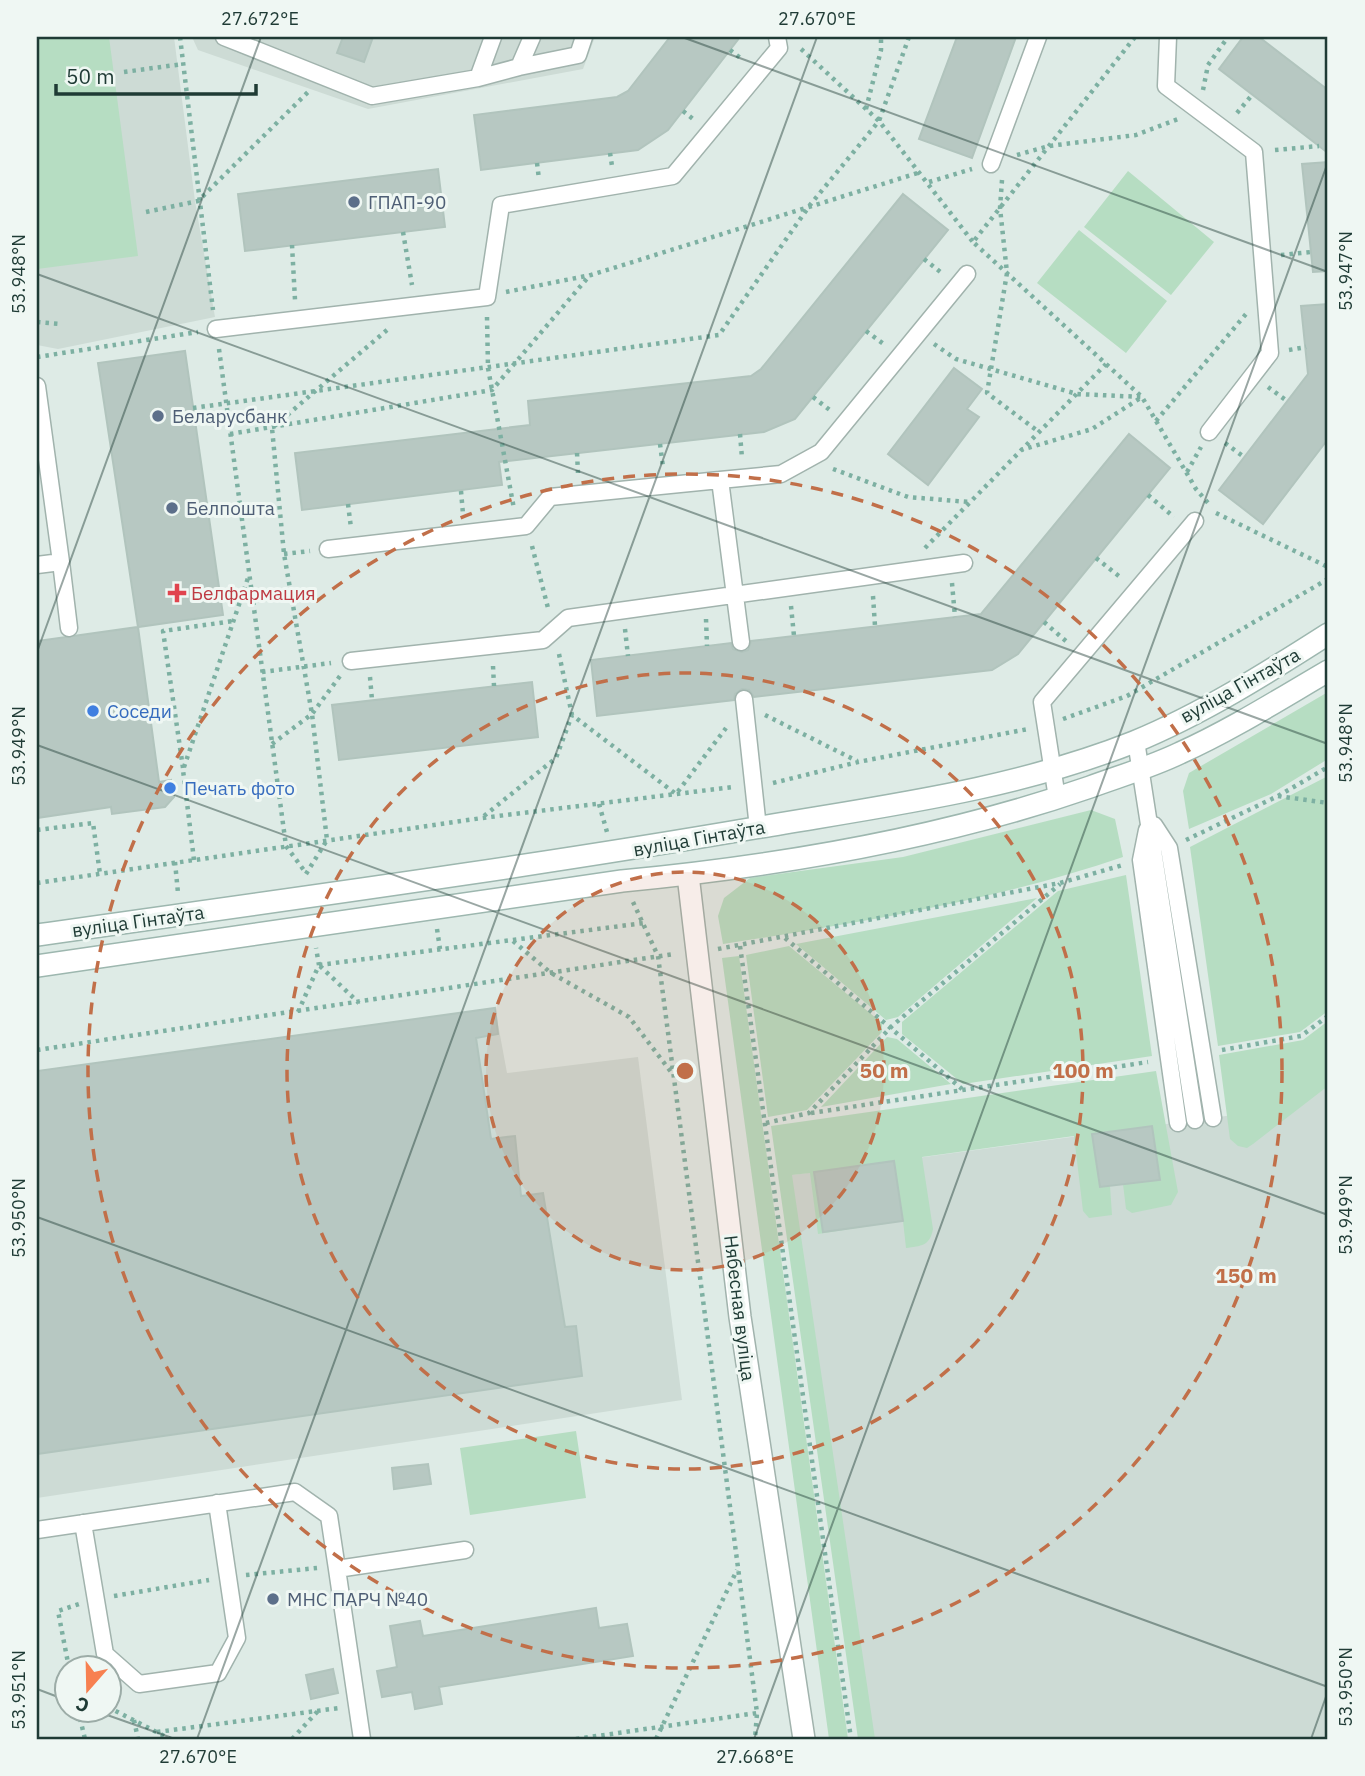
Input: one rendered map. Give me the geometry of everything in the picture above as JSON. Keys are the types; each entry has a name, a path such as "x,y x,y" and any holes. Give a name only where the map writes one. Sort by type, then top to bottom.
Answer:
{"main road":[{"name":"вуліца Гінтаўта","path":"37,935 309,897 933,800 1052,768 1136,741 1194,713 1328,634"},
{"name":"вуліца Гінтаўта","path":"37,967 622,881 688,875 901,841 1057,798 1141,769 1180,753 1328,671"},
{"name":"Нябесная вуліца","path":"684,840 740,1317 804,1739"}],"lane":[{"path":"224,37 372,96 478,78 578,55 584,37"},
{"path":"478,78 493,37"},
{"path":"519,67 532,37"},
{"path":"216,330 487,296 501,205 673,176 779,48 777,37"},
{"path":"998,161 1038,37"},
{"path":"1168,37 1166,86 1254,152 1270,354 1209,432"},
{"path":"328,549 522,526 550,497 781,474 821,452 967,274"},
{"path":"37,386 69,628"},
{"path":"720,480 741,642"},
{"path":"1057,798 1042,702 1191,525"},
{"path":"37,565 61,562"},
{"path":"351,661 543,640 568,618 957,564"},
{"path":"744,701 751,785 758,828"},
{"path":"1136,741 1195,1120"},
{"path":"1149,817 1169,848 1213,1118"},
{"path":"1149,817 1141,860 1178,1123"},
{"path":"37,1530 295,1492 329,1516 362,1739"},
{"path":"83,1523 98,1598 105,1654 139,1684 218,1673 237,1638 218,1503"},
{"path":"336,1567 465,1550"}],"path":[{"path":"180,37 198,201 286,846 306,873 309,897"},
{"path":"866,109 881,50 881,37"},
{"path":"193,408 719,335 810,205 879,121 909,37"},
{"path":"973,242 1135,37"},
{"path":"929,182 1049,146 1136,135 1198,112 1208,65 1228,37"},
{"path":"798,47 879,121 973,242 1143,397 1196,489 1219,517 1328,567"},
{"path":"124,72 183,64"},
{"path":"146,212 198,201 323,76"},
{"path":"1254,152 1319,146"},
{"path":"998,161 1007,273 987,393 1039,432"},
{"path":"482,818 556,758 572,715 554,630 522,526 492,390 488,368 487,296 591,275 921,172"},
{"path":"403,232 416,305"},
{"path":"292,245 296,320"},
{"path":"1262,256 1311,252"},
{"path":"230,434 492,390 591,275"},
{"path":"1156,421 1265,291"},
{"path":"37,322 60,324"},
{"path":"37,357 216,330"},
{"path":"917,333 956,359 1077,394 1143,397"},
{"path":"908,569 1106,364"},
{"path":"1021,450 1092,429 1143,397"},
{"path":"807,460 908,497 970,502"},
{"path":"1148,495 1191,525"},
{"path":"207,511 240,506"},
{"path":"1096,558 1135,589"},
{"path":"955,617 957,564"},
{"path":"183,770 249,574"},
{"path":"872,574 875,626"},
{"path":"37,883 482,818 784,782 858,762 1044,726 1127,696 1328,579"},
{"path":"194,860 163,631 233,621"},
{"path":"1044,622 1081,654"},
{"path":"262,672 351,661"},
{"path":"272,744 312,714 351,661"},
{"path":"676,794 744,701 858,762"},
{"path":"572,715 676,794"},
{"path":"1186,840 1278,796 1328,767"},
{"path":"1278,796 1328,803"},
{"path":"37,830 93,822 100,874"},
{"path":"306,873 327,840"},
{"path":"175,862 180,915"},
{"path":"37,1050 658,956 740,946 1060,883 1124,864"},
{"path":"809,1113 890,1028 1060,883"},
{"path":"319,965 644,923"},
{"path":"785,938 963,1090"},
{"path":"513,940 551,973 629,1017 673,1074"},
{"path":"740,946 851,1739"},
{"path":"658,956 757,1713 755,1739"},
{"path":"319,965 359,1003"},
{"path":"297,1012 319,965"},
{"path":"1219,1051 1301,1036 1328,1016"},
{"path":"765,1123 809,1113 1156,1061"},
{"path":"66,1654 58,1611 98,1598 228,1577 336,1567"},
{"path":"656,1739 738,1569"},
{"path":"157,1732 357,1705"},
{"path":"292,1739 319,1710"},
{"path":"576,1739 757,1713"},
{"path":"122,1714 170,1739"},
{"path":"134,1720 138,1739"}],"shaded area":[{"path":"37,37 174,37 195,201 215,317 58,349 37,345"},
{"path":"192,37 595,37 583,69 368,109 198,50"},
{"path":"495,1008 507,1073 638,1057 682,1400 37,1498 37,1071"},
{"path":"1328,1075 1328,1739 864,1739 785,1176 1284,1108"}],"green space":[{"path":"37,37 109,37 138,256 37,269"},
{"path":"1128,171 1214,242 1171,295 1084,227"},
{"path":"1079,230 1167,301 1126,353 1037,283"},
{"path":"1328,692 1328,759 1271,794 1189,829 1183,791 1189,773"},
{"path":"1328,776 1328,1011 1300,1032 1218,1046 1190,847"},
{"path":"1091,810 1115,819 1123,857 1025,886 925,909 723,944 718,916 724,898 750,878 903,857"},
{"path":"1126,875 1152,1056 963,1084 902,1034 902,1022 1058,891"},
{"path":"1037,898 898,1017 886,1020 796,944"},
{"path":"789,946 882,1023 882,1032 807,1110 768,1117 746,955"},
{"path":"739,956 848,1739 829,1739 722,958"},
{"path":"1328,1021 1328,1086 1247,1148 1238,1146 1230,1139 1219,1055 1303,1040"},
{"path":"887,1037 897,1039 951,1084 821,1107"},
{"path":"1156,1071 1178,1192 1171,1205 1132,1213 1126,1209 1123,1184 1110,1186 1112,1215 1089,1218 1083,1211 1074,1136 922,1157 932,1235 920,1246 906,1248 903,1221 818,1234 810,1173 792,1175 875,1739 858,1739 771,1126"},
{"path":"576,1431 586,1498 470,1515 460,1448"}],"building":[{"path":"343,37 373,37 364,62 337,53"},
{"path":"670,37 740,37 668,130 638,150 481,170 474,115 617,97 628,91"},
{"path":"957,37 1016,37 972,158 919,139"},
{"path":"1243,37 1259,37 1328,90 1328,153 1219,69"},
{"path":"1328,162 1328,271 1313,272 1302,164"},
{"path":"438,169 445,227 245,251 238,194"},
{"path":"903,194 948,230 795,419 764,432 499,462 502,485 302,510 295,453 530,425 528,401 751,376 761,369"},
{"path":"1328,304 1328,439 1263,524 1219,490 1308,374 1301,306"},
{"path":"185,351 223,615 138,627 98,363"},
{"path":"954,368 982,389 967,409 979,417 928,485 888,454"},
{"path":"1129,434 1170,468 1018,654 992,670 754,697 749,690 742,689 735,694 734,700 597,716 591,660 731,643 733,649 742,652 748,650 751,641 981,614"},
{"name":"Соседи","path":"138,627 159,782 171,780 174,797 165,807 112,814 111,807 37,818 37,641"},
{"path":"532,682 538,737 339,760 332,705"},
{"path":"495,1008 498,1034 476,1038 491,1139 515,1136 521,1196 543,1193 565,1327 576,1326 582,1376 37,1454 37,1071"},
{"path":"1152,1126 1160,1180 1100,1187 1092,1134"},
{"path":"894,1161 903,1221 823,1232 814,1172"},
{"path":"428,1464 431,1484 394,1489 392,1468"},
{"path":"596,1608 599,1628 627,1624 633,1656 439,1687 442,1704 415,1709 412,1692 382,1697 377,1671 397,1667 390,1626 420,1621 423,1636"},
{"path":"333,1669 338,1693 311,1699 306,1675"}],"place":[{"name":"ГПАП-90","path":"354,202"},
{"name":"Беларусбанк","path":"158,416"},
{"name":"Белпошта","path":"172,508"},
{"name":"Белфармация","path":"177,593"},
{"name":"Соседи","path":"93,711"},
{"name":"Печать фото","path":"170,788"},
{"name":"МНС ПАРЧ №40","path":"273,1599"}]}
